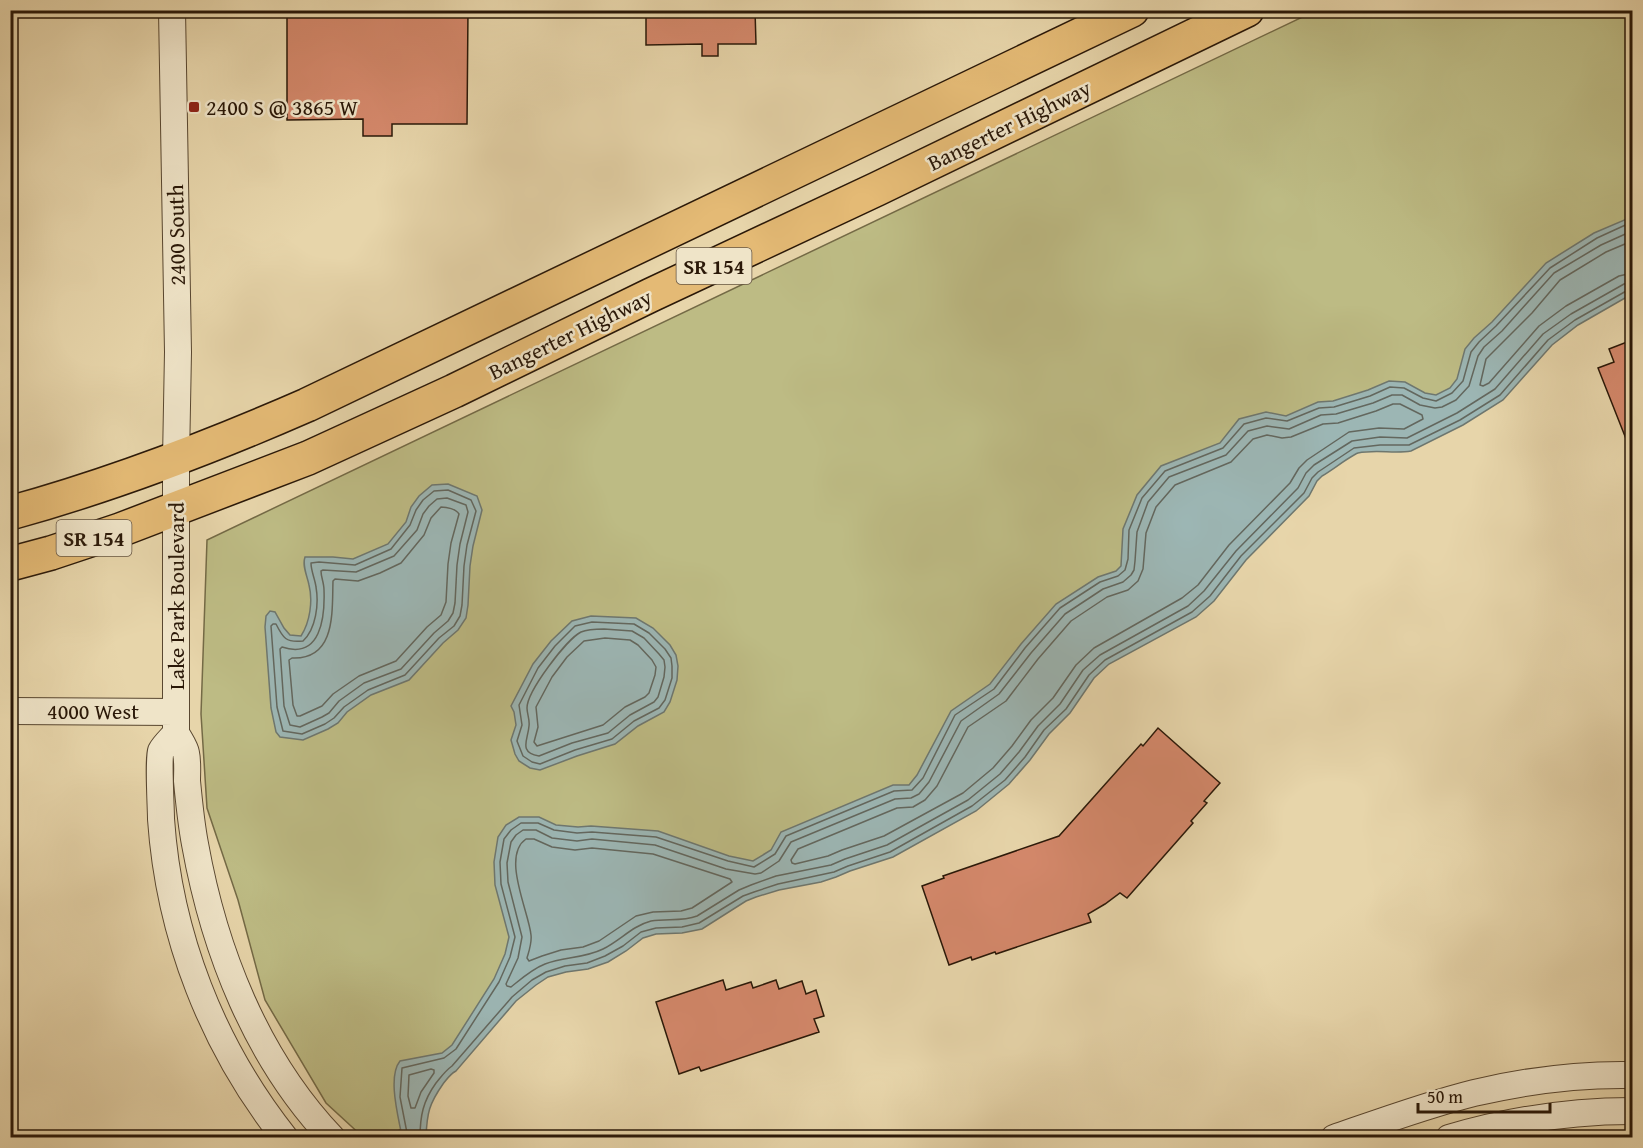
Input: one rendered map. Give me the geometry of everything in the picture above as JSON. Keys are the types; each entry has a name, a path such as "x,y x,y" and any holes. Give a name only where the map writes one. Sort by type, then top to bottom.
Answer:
{"highway":[{"name":"SR 154","path":"10,513 176,459 351,385 1132,10"},
{"name":"Bangerter Highway","path":"10,564 51,553 176,510 308,458 454,391 1247,10"}],"street":[{"name":"2400 South","path":"172,10 178,352 176,459"},
{"name":"Lake Park Boulevard","path":"176,459 176,723 186,751 190,809 201,875 232,978 247,1011 269,1052 325,1135"},
{"name":"4000 West","path":"10,711 176,723"},
{"path":"176,723 160,752 160,800 165,858 177,920 196,982 220,1038 254,1096 285,1137"},
{"path":"1334,1137 1443,1101 1495,1089 1563,1078 1632,1075"},
{"path":"1449,1137 1535,1117 1632,1110"}],"shaded area":[{"path":"1315,11 1632,11 1632,278 1488,374 1312,464 937,800 515,975 404,1128 386,1137 363,1137 326,1103 265,1000 238,900 207,808 201,714 207,540"}],"water":[{"path":"1632,213 1632,294 1578,325 1552,345 1503,400 1463,425 1411,451 1358,453 1322,476 1309,496 1246,560 1214,601 1196,617 1109,664 1094,678 1070,713 1049,734 1009,784 976,811 893,857 821,882 756,897 702,929 682,933 656,934 643,938 608,962 588,969 548,977 516,1001 443,1084 430,1109 426,1137 402,1137 394,1087 396,1068 400,1061 442,1053 452,1045 494,979 505,954 509,937 495,885 494,862 498,837 506,825 519,817 539,817 556,825 658,831 729,856 753,861 771,850 781,832 893,785 909,785 917,775 951,711 990,684 1056,604 1098,577 1116,571 1121,566 1123,529 1137,495 1161,466 1220,443 1239,419 1266,412 1286,416 1318,402 1333,401 1389,381 1405,382 1425,393 1436,395 1450,388 1457,379 1465,349 1546,263 1594,233 1627,219"},
{"path":"448,484 477,496 482,510 470,566 466,618 458,630 409,680 371,695 328,729 303,740 280,737 276,732 271,708 266,616 270,611 275,612 290,635 301,636 309,618 311,604 304,567 305,557 353,559 388,544 406,522 411,507 419,496 432,485"},
{"path":"591,616 636,618 653,628 670,645 676,655 678,666 677,680 670,702 664,712 638,726 615,744 540,770 530,768 519,761 515,754 511,740 516,725 511,706 533,664 551,641 572,621"}],"building":[{"path":"287,10 468,10 467,124 392,124 392,136 363,136 363,119 287,120"},
{"path":"646,10 755,10 756,44 718,44 718,56 702,56 702,44 646,45"},
{"path":"1632,340 1632,454 1598,368 1614,362 1609,349"},
{"path":"1158,728 1220,783 1204,801 1207,803 1191,821 1193,823 1127,898 1120,893 1088,914 1091,922 996,954 995,952 972,960 971,957 949,965 922,886 944,878 943,876 1059,836"},
{"path":"723,980 726,990 751,982 753,988 776,980 779,989 802,981 806,994 816,990 824,1016 814,1019 819,1032 701,1071 699,1067 679,1074 656,1002"}],"place":[{"name":"2400 S @ 3865 W","path":"194,107"}]}
